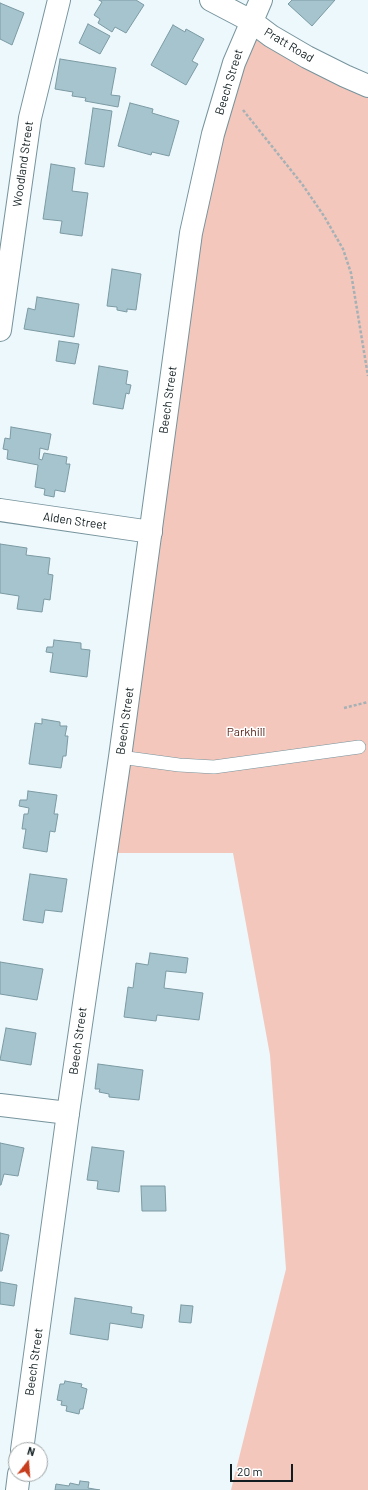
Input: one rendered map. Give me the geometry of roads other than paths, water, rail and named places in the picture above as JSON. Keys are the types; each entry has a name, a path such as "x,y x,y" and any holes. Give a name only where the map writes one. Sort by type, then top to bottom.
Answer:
{"street":[{"name":"Woodland Street","path":"0,330 30,118 58,0"},
{"name":"Pratt Road","path":"212,0 250,21 307,57 368,86"},
{"name":"Beech Street","path":"23,1442 68,1113 120,757 191,233 213,134 234,63 250,21 261,0"},
{"name":"Alden Street","path":"0,510 150,532"},
{"path":"0,1105 68,1113"}],"lane":[{"path":"120,757 179,765 214,767 359,747"}],"park label":[{"name":"Parkhill","path":"246,732"}]}
